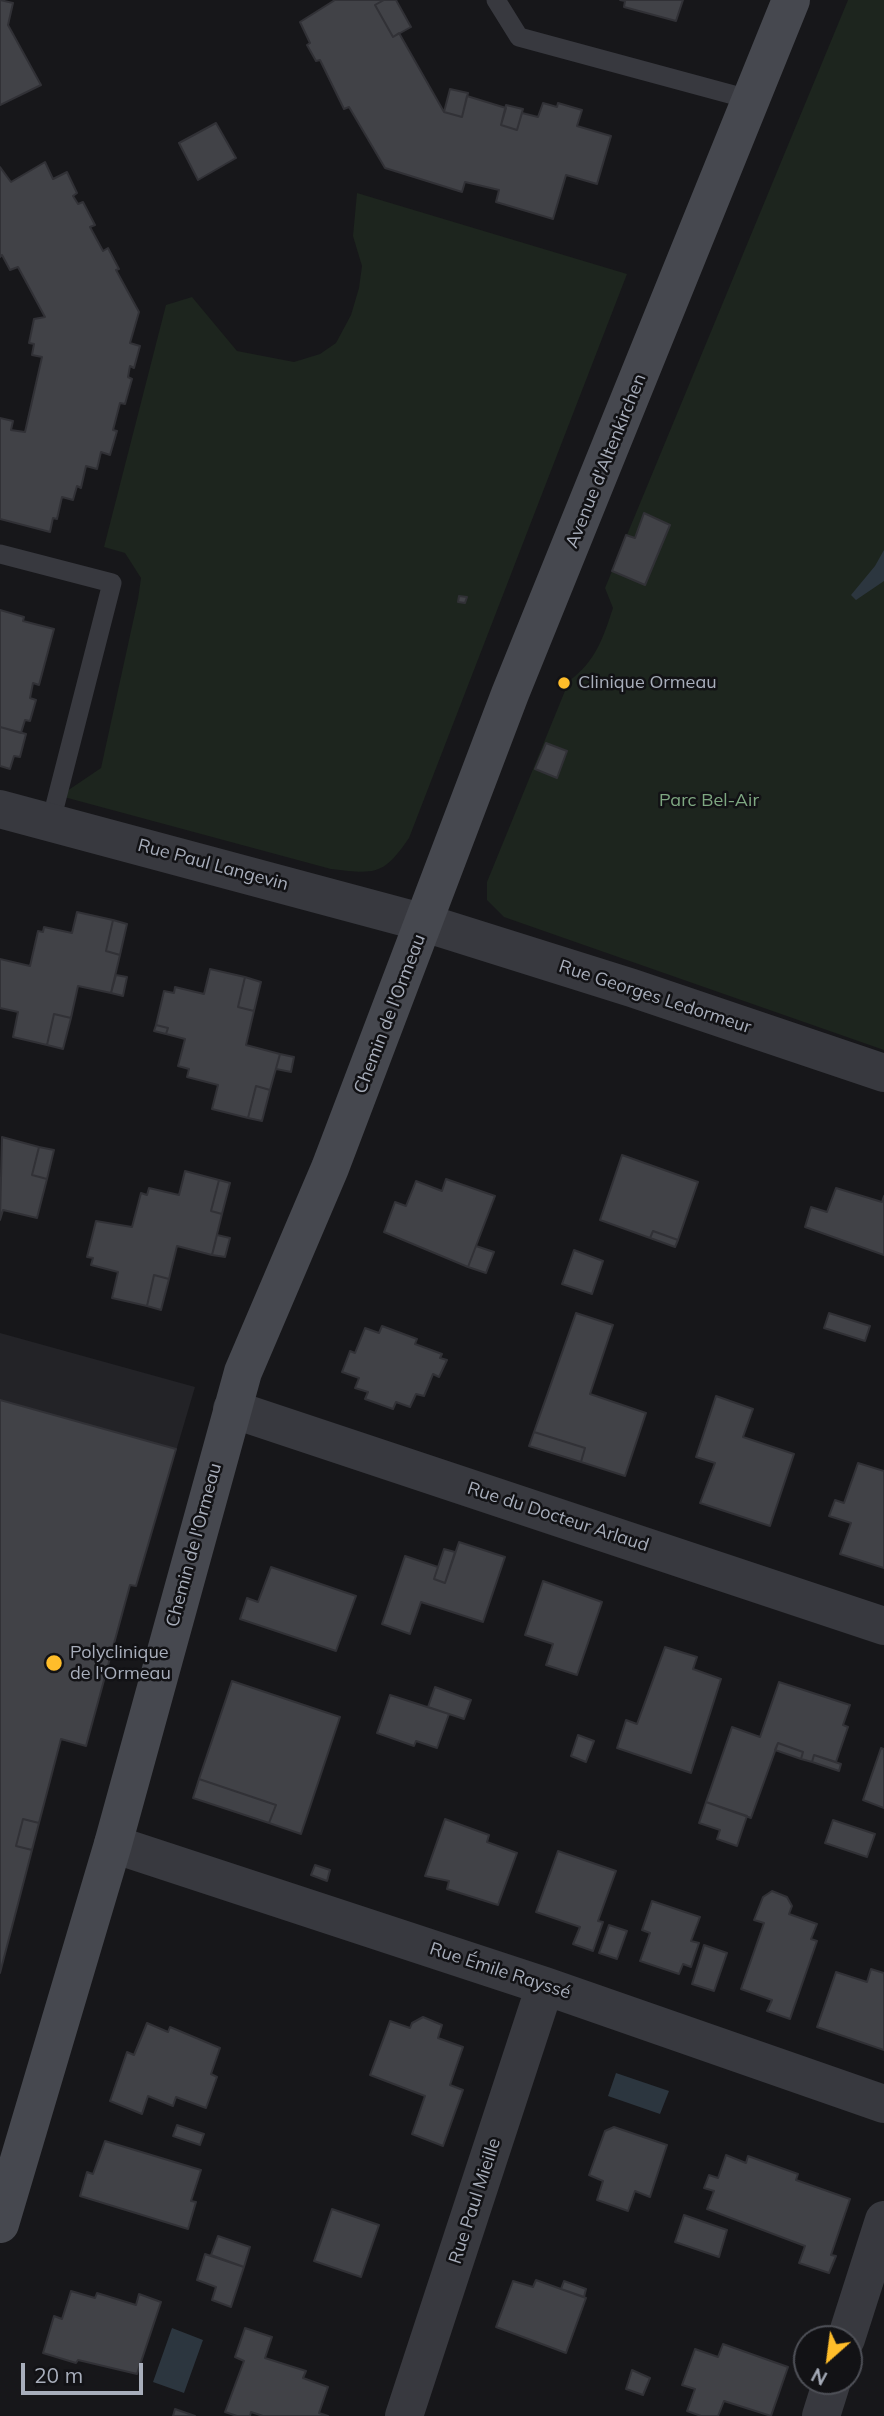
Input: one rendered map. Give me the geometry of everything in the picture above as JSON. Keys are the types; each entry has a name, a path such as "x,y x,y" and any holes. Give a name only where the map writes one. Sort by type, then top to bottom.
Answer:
{"street":[{"name":"Avenue d'Altenkirchen","path":"425,923 510,694 791,0"},
{"name":"Rue Paul Langevin","path":"0,809 425,923"},
{"name":"Rue Georges Ledormeur","path":"425,923 884,1073"},
{"name":"Chemin de l'Ormeau","path":"0,2224 113,1844 243,1372 330,1168 425,923"},
{"name":"Rue du Docteur Arlaud","path":"232,1409 884,1626"},
{"name":"Rue Émile Rayssé","path":"113,1844 545,1986 884,2104"},
{"name":"Rue Paul Mieille","path":"404,2416 545,1986"},
{"path":"850,2325 884,2220"},
{"path":"821,2416 828,2395"}],"lane":[{"path":"496,0 519,37 752,100"},
{"path":"0,554 112,583 51,821"}],"shaded area":[{"path":"884,550 884,581 856,600 851,595 875,566"},
{"name":"Polyclinique de l'Ormeau","path":"0,1333 195,1387 136,1586 130,1585 86,1746 61,1740 0,1973"},
{"path":"616,2073 669,2091 660,2114 608,2096"},
{"path":"172,2328 203,2340 184,2393 153,2382"}],"green space":[{"name":"Parc Bel-Air","path":"848,0 884,0 884,1050 504,917 487,900 487,882 569,681 586,665 602,639 613,608 605,588"},
{"path":"357,193 627,274 409,838 384,866 377,870 358,872 331,869 64,797 67,791 101,768 138,599 141,578 125,553 104,547 166,305 192,297 237,351 294,362 320,354 336,343 351,315 359,288 362,266 353,236"}],"building":[{"path":"0,0 13,3 8,25 41,85 0,105"},
{"path":"335,0 384,0 375,5 393,37 399,33 444,112 462,117 467,96 506,108 501,125 517,130 522,113 538,117 543,103 557,107 558,103 582,110 577,126 611,136 597,184 566,175 553,219 496,202 499,190 465,182 462,192 385,168 349,107 344,109 320,60 316,61 307,45 310,43 300,22"},
{"path":"384,0 396,0 411,27 393,37 375,5"},
{"path":"620,0 683,0 676,21 624,7 625,1"},
{"path":"450,89 468,93 462,117 444,112"},
{"path":"506,105 523,109 517,130 501,125"},
{"path":"216,123 236,158 198,180 179,143"},
{"path":"45,162 53,179 67,172 77,193 73,196 78,204 83,202 95,225 90,227 103,251 108,248 119,269 116,270 139,312 130,343 140,346 134,368 130,366 128,377 132,379 125,404 120,403 113,430 117,431 110,455 101,452 97,469 86,466 81,488 77,486 73,500 62,497 57,519 53,518 50,532 0,519 0,418 13,421 11,430 25,432 42,357 32,355 34,344 29,343 34,319 45,317 18,267 10,270 2,255 0,257 0,167 11,182"},
{"path":"644,513 670,525 645,585 612,571 626,535 635,538"},
{"path":"459,596 467,597 465,603 458,602"},
{"path":"0,610 24,617 23,621 54,629 39,685 33,683 30,698 36,700 30,721 25,720 21,733 0,727"},
{"path":"0,727 26,734 20,757 14,756 10,769 0,766"},
{"path":"546,743 567,751 557,778 535,769"},
{"path":"77,912 113,920 106,951 120,955 111,993 78,986 71,1018 54,1014 47,1045 13,1037 18,1012 0,1008 0,959 30,966 38,931 43,932 44,927 72,933"},
{"path":"113,920 127,924 120,955 106,951"},
{"path":"210,969 245,977 238,1007 254,1011 246,1045 280,1054 270,1090 256,1086 248,1118 212,1109 218,1085 187,1077 189,1069 178,1066 185,1039 166,1034 168,1028 156,1025 164,991 174,993 175,987 204,994"},
{"path":"116,975 127,977 123,996 111,993"},
{"path":"245,977 261,982 254,1011 238,1007"},
{"path":"54,1014 71,1018 63,1049 47,1045"},
{"path":"156,1025 168,1028 166,1034 154,1031"},
{"path":"280,1054 294,1057 291,1072 276,1069"},
{"path":"256,1086 270,1090 262,1121 248,1118"},
{"path":"2,1137 39,1147 32,1175 47,1179 37,1218 3,1210 0,1220"},
{"path":"39,1147 54,1150 47,1179 32,1175"},
{"path":"622,1155 698,1182 678,1240 653,1231 650,1238 600,1220"},
{"path":"185,1171 219,1180 211,1211 222,1214 212,1255 177,1246 169,1279 154,1275 147,1306 112,1298 118,1272 91,1265 93,1258 87,1257 96,1221 132,1227 141,1193 147,1195 149,1188 179,1195"},
{"path":"446,1179 495,1196 468,1267 384,1232 395,1202 406,1206 416,1181 442,1191"},
{"path":"219,1180 230,1183 222,1214 211,1211"},
{"path":"836,1188 882,1202 884,1196 884,1255 805,1227 811,1207 827,1212"},
{"path":"653,1231 678,1240 675,1247 650,1238"},
{"path":"217,1235 230,1238 225,1257 212,1255"},
{"path":"476,1246 494,1252 486,1273 468,1267"},
{"path":"574,1250 603,1261 592,1294 562,1284"},
{"path":"154,1275 169,1279 161,1310 147,1306"},
{"path":"576,1313 613,1325 590,1394 646,1413 625,1476 581,1462 585,1448 534,1432"},
{"path":"829,1313 870,1326 865,1341 824,1328"},
{"path":"382,1326 417,1339 415,1344 442,1354 440,1358 447,1360 439,1377 433,1374 424,1396 416,1394 410,1407 396,1402 393,1409 365,1399 368,1392 355,1388 359,1378 342,1372 350,1351 355,1353 365,1328 379,1333"},
{"path":"716,1396 753,1409 743,1437 794,1454 770,1526 700,1503 715,1463 696,1457"},
{"name":"Polyclinique de l'Ormeau","path":"0,1400 176,1449 136,1586 130,1585 86,1746 61,1739 39,1823 23,1819 16,1846 32,1850 0,1973"},
{"path":"534,1432 585,1448 581,1462 529,1446"},
{"path":"858,1463 884,1471 884,1568 840,1554 851,1523 829,1516 835,1500 844,1503"},
{"path":"459,1542 505,1557 483,1622 421,1602 410,1634 382,1624 405,1556 438,1567 434,1579 445,1583"},
{"path":"444,1549 455,1552 445,1583 434,1579"},
{"path":"271,1567 356,1596 336,1651 240,1619 247,1598 258,1602"},
{"path":"543,1581 602,1602 577,1675 546,1665 553,1644 525,1635"},
{"path":"665,1647 697,1657 693,1669 721,1679 691,1773 617,1748 626,1720 637,1724"},
{"path":"232,1681 340,1717 301,1834 269,1823 276,1805 199,1779"},
{"path":"779,1682 850,1705 843,1725 848,1727 836,1762 814,1755 812,1762 801,1759 803,1752 778,1743 751,1818 706,1802 732,1727 760,1737"},
{"path":"435,1687 471,1700 464,1719 428,1707"},
{"path":"390,1695 449,1714 437,1748 416,1741 414,1746 377,1733"},
{"path":"578,1735 594,1741 586,1762 571,1756"},
{"path":"778,1743 803,1752 801,1759 775,1750"},
{"path":"881,1748 884,1749 884,1808 863,1800"},
{"path":"814,1755 841,1764 839,1771 812,1762"},
{"path":"199,1779 276,1805 269,1823 193,1798"},
{"path":"706,1802 747,1816 737,1846 717,1839 720,1830 699,1823"},
{"path":"23,1819 39,1823 32,1850 16,1846"},
{"path":"445,1819 489,1835 487,1842 517,1853 498,1905 447,1889 449,1881 425,1876"},
{"path":"833,1820 875,1834 867,1857 825,1843"},
{"path":"558,1851 616,1871 598,1921 603,1922 593,1951 573,1944 580,1927 536,1912"},
{"path":"315,1865 330,1870 327,1881 311,1875"},
{"path":"772,1891 787,1897 792,1906 789,1914 817,1924 811,1939 817,1941 790,2019 767,2011 772,2000 741,1989 764,1923 754,1920 763,1897"},
{"path":"652,1901 700,1917 691,1941 699,1943 691,1967 683,1964 679,1974 640,1961 650,1933 642,1930"},
{"path":"609,1925 627,1931 617,1959 599,1953"},
{"path":"704,1945 727,1953 714,1991 692,1984"},
{"path":"871,1969 884,1973 884,2050 817,2027 836,1972 867,1982"},
{"path":"423,2017 442,2025 438,2038 463,2047 450,2085 463,2090 443,2146 412,2134 425,2096 370,2075 390,2021 410,2028 412,2023"},
{"path":"147,2023 168,2032 170,2027 220,2048 211,2074 217,2077 206,2108 176,2097 173,2106 148,2096 142,2114 110,2101 127,2052 134,2055"},
{"path":"177,2125 204,2134 200,2145 173,2136"},
{"path":"614,2127 667,2145 650,2197 635,2191 628,2211 597,2200 603,2181 589,2175 605,2131"},
{"path":"105,2141 201,2170 191,2201 196,2202 188,2229 80,2196 87,2172 93,2174"},
{"path":"726,2155 746,2163 748,2156 798,2174 796,2180 850,2199 831,2255 836,2256 829,2273 799,2263 805,2246 707,2209 714,2191 704,2188 709,2175 718,2178"},
{"path":"332,2209 379,2225 361,2277 314,2261"},
{"path":"684,2215 727,2230 719,2257 675,2242"},
{"path":"218,2236 250,2247 244,2267 211,2255"},
{"path":"205,2254 244,2267 231,2307 212,2300 216,2287 197,2280"},
{"path":"536,2280 586,2298 566,2353 496,2327 513,2281 533,2287"},
{"path":"564,2281 586,2289 584,2297 561,2289"},
{"path":"71,2291 95,2298 97,2293 136,2305 139,2294 161,2302 137,2374 78,2360 76,2363 43,2353 54,2316 62,2319"},
{"path":"245,2328 272,2337 265,2358 306,2371 303,2378 328,2387 319,2413 328,2416 263,2416 251,2412 250,2416 237,2416 225,2412 244,2361 235,2357"},
{"path":"723,2344 788,2367 771,2416 724,2401 718,2416 701,2416 687,2411 695,2389 682,2385 695,2349 718,2357"},
{"path":"632,2370 650,2378 643,2395 626,2389"},
{"path":"175,2409 195,2416 173,2416"}],"place":[{"name":"Clinique Ormeau","path":"564,683"},
{"name":"Polyclinique de l'Ormeau","path":"54,1663"}]}
